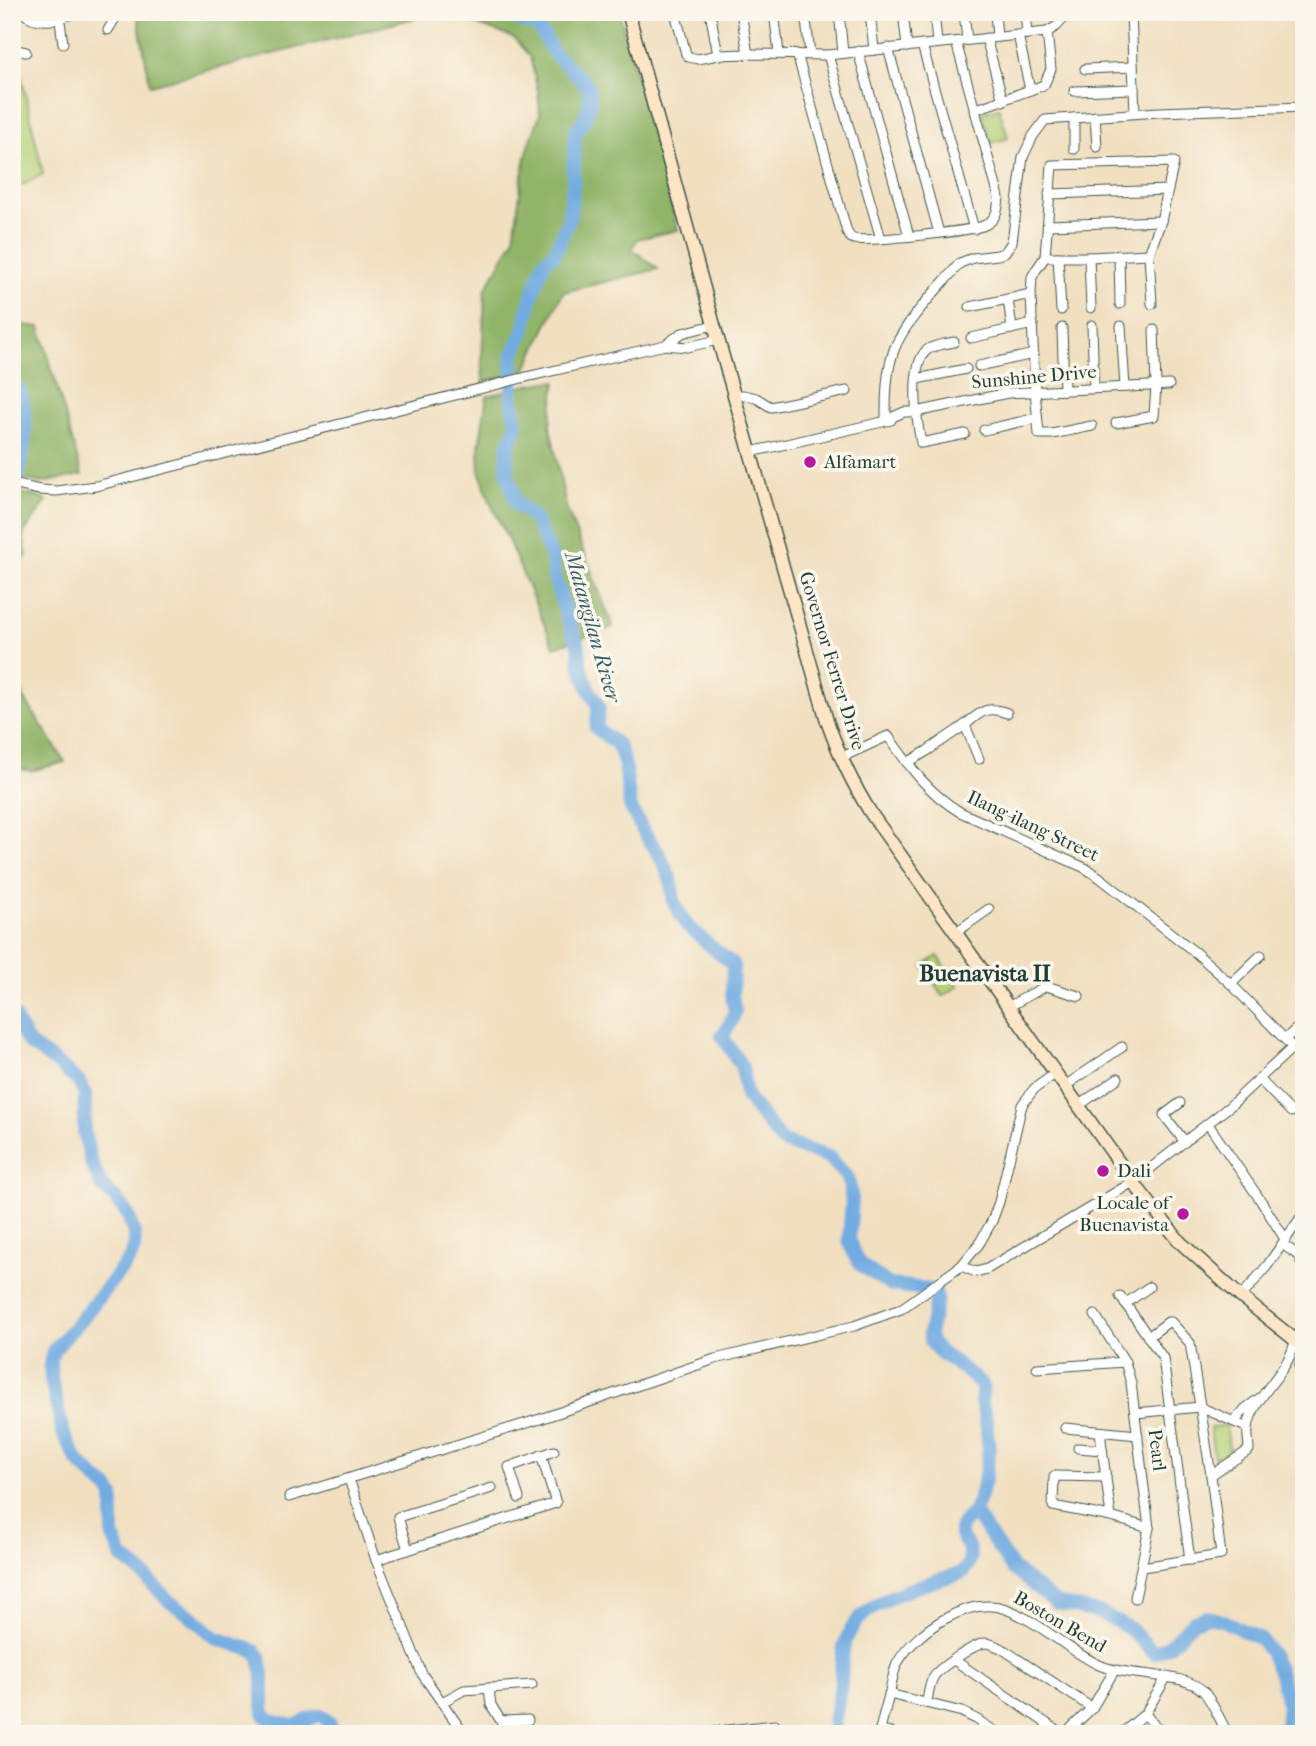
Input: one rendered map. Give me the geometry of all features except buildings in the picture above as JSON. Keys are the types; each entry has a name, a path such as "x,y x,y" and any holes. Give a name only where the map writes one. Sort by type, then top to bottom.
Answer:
{"main road":[{"name":"Governor Ferrer Drive","path":"628,12 718,340 827,721 840,758 872,815 1133,1182 1180,1242 1241,1297 1300,1343"}],"street":[{"path":"22,12 37,21 76,12"},
{"path":"108,30 119,12"},
{"path":"675,12 683,48 689,57 698,59 718,55 843,53 1047,32 1057,26 1069,12"},
{"path":"709,12 718,55"},
{"path":"741,12 748,54"},
{"path":"774,12 779,53"},
{"path":"805,12 810,54"},
{"path":"839,12 843,53"},
{"path":"870,12 874,50"},
{"path":"903,12 907,47"},
{"path":"934,12 937,43"},
{"path":"964,12 967,40"},
{"path":"995,12 997,37"},
{"path":"1025,12 1023,35 1030,90"},
{"path":"1055,12 1057,26"},
{"path":"1135,113 1131,13 1161,12"},
{"path":"60,15 63,43"},
{"path":"974,110 1044,85 1050,75 1051,60 1047,32"},
{"path":"986,38 1003,101"},
{"path":"797,54 847,232 856,240 881,239 974,229 984,226 998,211 999,197 956,41"},
{"path":"922,45 974,229"},
{"path":"888,48 939,233"},
{"path":"12,49 26,52"},
{"path":"858,51 909,236"},
{"path":"828,54 881,239"},
{"path":"1085,69 1133,67"},
{"path":"1074,91 1134,89"},
{"path":"886,421 890,362 903,332 960,263 1005,252 1012,242 1023,157 1033,136 1045,120 1135,113 1304,107"},
{"path":"1095,116 1097,148"},
{"path":"1074,118 1074,149"},
{"path":"1092,426 1039,434 1031,293 1032,277 1045,257 1052,165 1174,162 1161,221 1149,254 1152,304"},
{"path":"1049,194 1168,190"},
{"path":"1048,225 1161,221"},
{"path":"1045,257 1149,254"},
{"path":"1119,255 1120,304"},
{"path":"1058,257 1061,310"},
{"path":"1089,257 1091,308"},
{"path":"970,307 1031,293"},
{"path":"1008,299 1012,329"},
{"path":"971,338 1033,324"},
{"path":"665,345 682,333 714,325"},
{"path":"1092,325 1094,388"},
{"path":"1121,326 1125,387"},
{"path":"1062,327 1064,390"},
{"path":"1116,423 1154,416 1154,330"},
{"path":"12,484 55,491 96,486 526,377 665,345 687,347 718,340"},
{"path":"954,342 926,350 921,359 917,379 916,412 920,443 965,435"},
{"path":"979,366 1034,354"},
{"path":"917,379 966,369"},
{"name":"Sunshine Drive","path":"751,453 886,421 904,412 916,412 990,396 1035,391 1169,385"},
{"path":"735,395 743,394 756,398 771,408 847,391"},
{"path":"984,430 1037,418"},
{"path":"907,763 986,710 997,709 1007,713"},
{"path":"965,725 979,759"},
{"name":"Ilang-ilang Street","path":"840,758 888,736 928,789 942,800 957,810 1093,873 1196,953 1231,984 1304,1059"},
{"path":"955,933 989,909"},
{"path":"1231,984 1261,955"},
{"path":"1008,1007 1046,986 1079,996"},
{"path":"1285,1039 1304,1021"},
{"path":"1065,1086 1122,1047"},
{"path":"961,1266 976,1272 987,1269 1133,1182 1208,1124 1260,1080 1292,1048"},
{"path":"289,1497 540,1419 715,1359 854,1326 906,1306 961,1266 979,1244 996,1213 1022,1105 1034,1089 1056,1073"},
{"path":"1078,1105 1118,1078"},
{"path":"1260,1080 1291,1112"},
{"path":"1180,1103 1164,1115 1185,1142"},
{"path":"1208,1124 1261,1201 1284,1242 1301,1257 1304,1265"},
{"path":"1241,1297 1304,1213"},
{"path":"1149,1287 1123,1300 1163,1359 1191,1560"},
{"name":"Pearl","path":"1095,1315 1125,1362 1131,1383 1149,1528 1135,1598"},
{"path":"1142,1567 1221,1555 1190,1343 1171,1322 1148,1337"},
{"path":"1211,1475 1249,1450 1248,1428 1262,1397 1300,1343"},
{"path":"1304,1356 1298,1366 1304,1376"},
{"path":"1037,1368 1125,1362"},
{"path":"1234,1422 1245,1409 1262,1397"},
{"path":"1135,1413 1200,1407 1248,1428"},
{"path":"1065,1428 1138,1435"},
{"path":"1100,1432 1111,1517"},
{"path":"1077,1448 1102,1450"},
{"path":"519,1498 509,1467 554,1451"},
{"path":"376,1560 556,1503 541,1455"},
{"path":"1106,1477 1055,1476 1053,1506 1111,1517 1149,1528"},
{"path":"349,1479 376,1560 422,1674 464,1734"},
{"path":"408,1550 398,1517 492,1488"},
{"name":"Boston Bend","path":"879,1732 897,1664 903,1655 926,1630 950,1617 981,1606 1000,1607 1016,1613 1114,1671 1192,1683 1204,1692 1228,1734"},
{"path":"927,1703 934,1676 943,1667 985,1643 1001,1648 1092,1708"},
{"path":"954,1660 1064,1734 1092,1708 1114,1671"},
{"path":"1121,1734 1145,1713 1166,1678"},
{"path":"442,1702 464,1690 531,1685"},
{"path":"489,1688 491,1705 509,1734"},
{"path":"889,1694 962,1712 999,1734"},
{"path":"1145,1713 1162,1734"},
{"path":"501,1721 528,1720"},
{"path":"690,1734 775,1725 775,1734"},
{"path":"879,1732 894,1734"}],"green space":[{"path":"137,12 439,12 150,85"},
{"path":"458,12 619,12 678,230 637,239 632,249 658,269 563,292 525,371 483,382 485,290 514,239 523,170 540,115 538,91 530,57 514,38 473,23"},
{"path":"21,75 43,174 12,190 12,76"},
{"path":"999,108 1008,138 991,143 982,113"},
{"path":"12,324 40,327 82,475 41,483 12,477"},
{"path":"556,381 550,426 566,507 613,627 554,647 491,504 480,473 479,447 487,396"},
{"path":"12,491 47,501 23,534 27,555 12,572"},
{"path":"12,658 24,698 65,762 31,771 12,767"},
{"path":"938,956 958,986 943,996 923,966"},
{"path":"1226,1425 1230,1455 1214,1457 1210,1428"}],"waterway":[{"name":"Matangilan River","path":"508,12 520,21 537,25 553,52 588,86 590,103 583,122 575,133 569,219 554,254 544,262 531,299 524,331 513,354 512,397 517,425 508,448 507,470 516,503 534,518 551,555 555,581 579,647 580,664 599,707 596,728 618,745 625,765 630,806 659,854 671,880 674,902 687,926 733,965 732,996 735,1011 722,1036 742,1067 746,1096 782,1142 829,1157 848,1178 852,1199 849,1240 862,1266 890,1285 926,1289 935,1293 937,1299 929,1334 931,1342 937,1350 983,1386 981,1402 986,1419 989,1450 984,1484 974,1512 1012,1568 1056,1603 1100,1613 1129,1628 1154,1653 1170,1645 1194,1621 1207,1617 1224,1621 1260,1639 1270,1652 1280,1674 1288,1705 1285,1734"},
{"path":"12,379 22,399 25,422 21,461 12,495"},
{"path":"12,1014 29,1044 79,1082 85,1094 84,1131 91,1162 102,1186 128,1215 134,1233 135,1246 130,1258 53,1351 51,1378 63,1433 77,1460 107,1487 113,1496 113,1537 122,1557 170,1602 216,1638 255,1651 260,1657 263,1675 264,1713 271,1721 294,1726 322,1716 329,1722 335,1734"},
{"path":"834,1734 843,1651 854,1624 880,1603 896,1595 964,1571 970,1555 960,1531 963,1523 974,1512"}],"place":[{"name":"Alfamart","path":"810,462"},
{"name":"Dali","path":"1103,1171"},
{"name":"Locale of Buenavista","path":"1183,1214"}],"district":[{"name":"Buenavista II","path":"985,973"}]}
